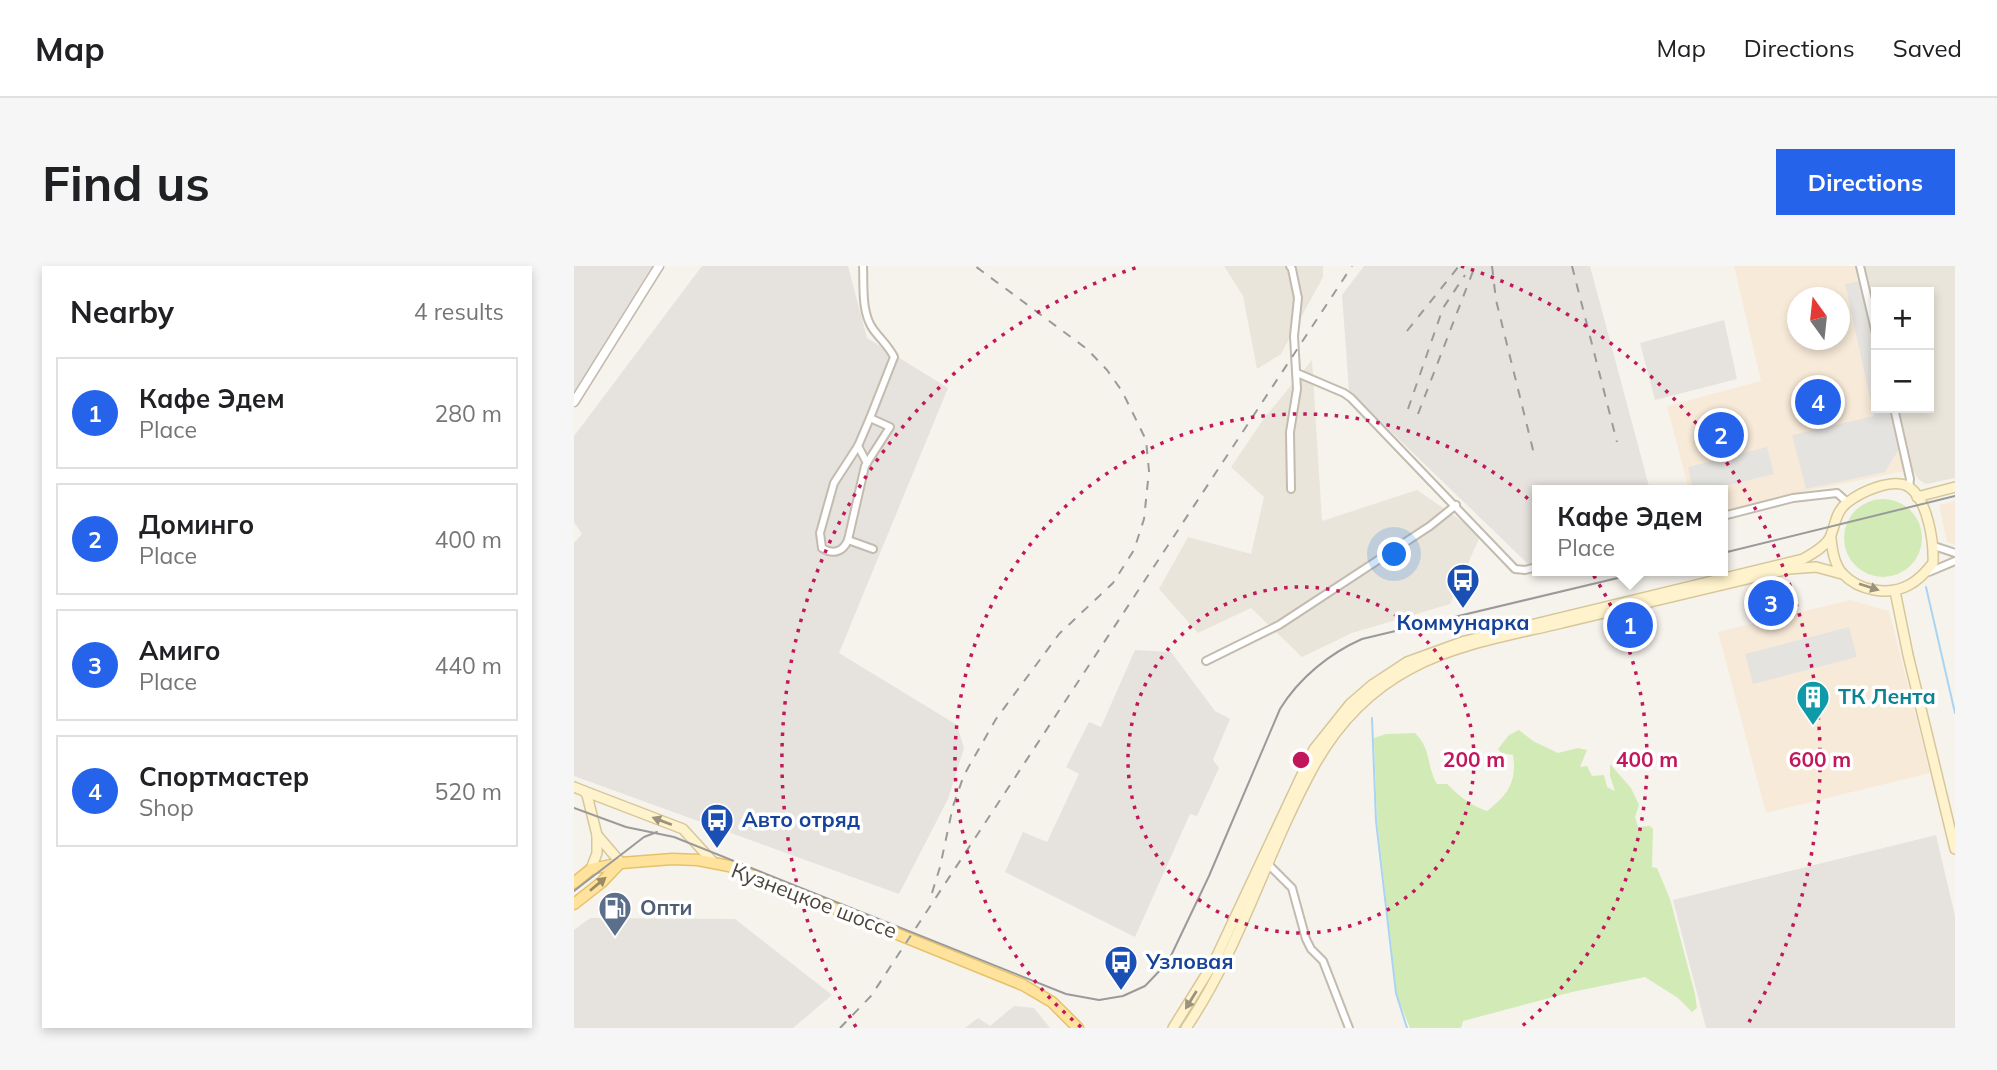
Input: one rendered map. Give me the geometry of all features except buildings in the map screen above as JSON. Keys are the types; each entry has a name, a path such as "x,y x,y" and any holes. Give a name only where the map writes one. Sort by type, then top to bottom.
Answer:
{"main road":[{"path":"1186,1028 1222,967 1314,767 1329,741 1364,701 1412,667 1492,640 1789,569 1816,567 1842,574 1876,591 1895,591 1921,577 1933,563 1934,546 1927,520 1917,497 1909,487 1896,484 1883,486 1847,502 1838,512 1831,538 1833,557 1842,574"},
{"path":"1917,497 1955,487"},
{"path":"1173,1028 1219,951 1311,756 1336,719 1359,695 1407,662 1446,647 1486,635 1788,563 1813,553 1831,538"},
{"path":"1895,591 1955,849"},
{"path":"574,787 682,829 714,863"},
{"path":"574,883 591,869 597,853 592,810 584,791"},
{"path":"574,904 621,863 597,835"},
{"name":"Кузнецкое шоссе","path":"591,869 621,863 672,859 729,866 1023,985 1052,1002 1078,1028"}],"street":[{"path":"574,402 659,266"},
{"path":"863,266 867,316 872,328 894,357 858,446 834,483 820,541 822,548 828,551 845,548 867,463 890,427 870,418"},
{"path":"1290,266 1298,298 1294,335 1296,403 1290,432 1292,489"},
{"path":"1860,266 1871,313"},
{"path":"1297,373 1351,398 1515,569 1532,568"},
{"path":"1895,413 1910,480 1909,487"},
{"path":"858,446 867,463"},
{"path":"1728,515 1814,494 1837,493 1847,502"},
{"path":"1206,661 1279,625 1430,526 1456,505"},
{"path":"848,540 873,548"},
{"path":"1934,546 1955,553"},
{"path":"1921,577 1940,565 1955,561"},
{"path":"1269,865 1292,888 1306,939 1323,961 1349,1028"}],"shaded area":[{"path":"574,266 653,266 574,392"},
{"path":"702,266 848,266 867,338 948,388 839,653 957,725 964,748 948,799 899,894 574,776 574,543 582,534 574,522 574,436"},
{"path":"1224,266 1323,266 1323,277 1281,354 1257,369 1243,296"},
{"path":"1364,266 1590,266 1649,485 1532,485 1532,564 1529,565 1349,391 1342,295"},
{"path":"1734,266 1857,266 1871,325 1871,413 1892,413 1905,471 1728,510 1728,485 1688,485 1667,406 1761,381"},
{"path":"1865,266 1955,266 1955,478 1926,484 1919,480 1913,471 1900,413 1934,413 1934,287 1871,287 1871,292"},
{"path":"1860,281 1871,329 1871,402 1850,307 1850,287 1846,287 1845,284"},
{"path":"1724,320 1737,379 1655,400 1640,343"},
{"path":"1312,360 1322,521 1417,490 1481,534 1450,604 1352,633 1302,657 1251,608 1198,633 1159,589 1188,537 1251,554 1264,497 1231,467 1265,417"},
{"path":"1873,413 1890,413 1899,449 1885,472 1806,489 1792,435 1874,416"},
{"path":"1767,447 1774,474 1728,485 1692,485 1688,467"},
{"path":"1955,501 1955,545 1947,542 1939,505"},
{"path":"1850,600 1889,611 1930,773 1766,813 1718,632"},
{"path":"1849,627 1857,657 1753,684 1745,654"},
{"path":"1135,650 1171,652 1215,711 1230,719 1213,760 1219,768 1197,816 1190,814 1135,937 1005,872 1023,832 1047,842 1079,774 1066,767 1089,722 1101,727"},
{"path":"1936,835 1955,916 1955,1028 1706,1028 1673,900"},
{"path":"590,918 735,919 832,995 793,1028 574,1028 574,930"},
{"path":"1014,1006 1034,1008 1050,1028 965,1028 978,1018 990,1026"}],"green space":[{"path":"1883,499 1898,502 1910,511 1919,523 1922,538 1919,553 1910,565 1898,574 1883,577 1868,574 1856,565 1847,553 1844,538 1847,523 1856,511 1868,502"},
{"path":"1519,730 1533,741 1558,753 1578,748 1587,750 1580,767 1587,766 1592,776 1604,775 1607,787 1615,791 1610,776 1610,764 1631,788 1639,805 1635,817 1638,827 1650,826 1653,829 1652,867 1657,868 1670,899 1695,994 1697,1008 1692,1012 1678,998 1645,977 1572,992 1463,1021 1461,1028 1410,1028 1397,996 1377,820 1374,738 1386,734 1415,733 1424,745 1437,784 1447,784 1465,800 1487,811 1506,793 1514,773 1513,755 1501,753 1498,749 1509,735"}],"waterway":[{"path":"1926,587 1955,713"},
{"path":"1372,718 1376,821 1396,993 1407,1028"}],"tram line":[{"path":"1728,552 1955,496"},
{"path":"574,808 626,827 674,837 1066,994 1099,1000 1123,996 1145,986 1168,962 1209,876 1280,709 1296,687 1316,668 1338,651 1362,639 1626,576"},
{"path":"574,891 644,837 657,832"}],"railway":[{"path":"932,893 953,806 964,775 996,719 1059,634 1113,583 1134,550 1144,519 1149,471 1146,440 1122,391 1107,370 1087,349 975,266"},
{"path":"840,1028 871,996 1352,266"},
{"path":"1407,331 1459,266"},
{"path":"1418,414 1475,266"},
{"path":"1492,266 1496,300 1535,458"},
{"path":"1572,266 1617,442"},
{"path":"1408,409 1443,308 1465,275"}],"place":[{"name":"Спортмастер","path":"1818,402"},
{"name":"Доминго","path":"1721,435"},
{"name":"Амиго","path":"1771,603"},
{"name":"Коммунарка","path":"1463,610"},
{"name":"Кафе Эдем","path":"1630,625"},
{"name":"ТК Лента","path":"1813,727"},
{"name":"Авто отряд","path":"717,850"},
{"name":"Опти","path":"615,938"},
{"name":"Узловая","path":"1121,992"}]}
